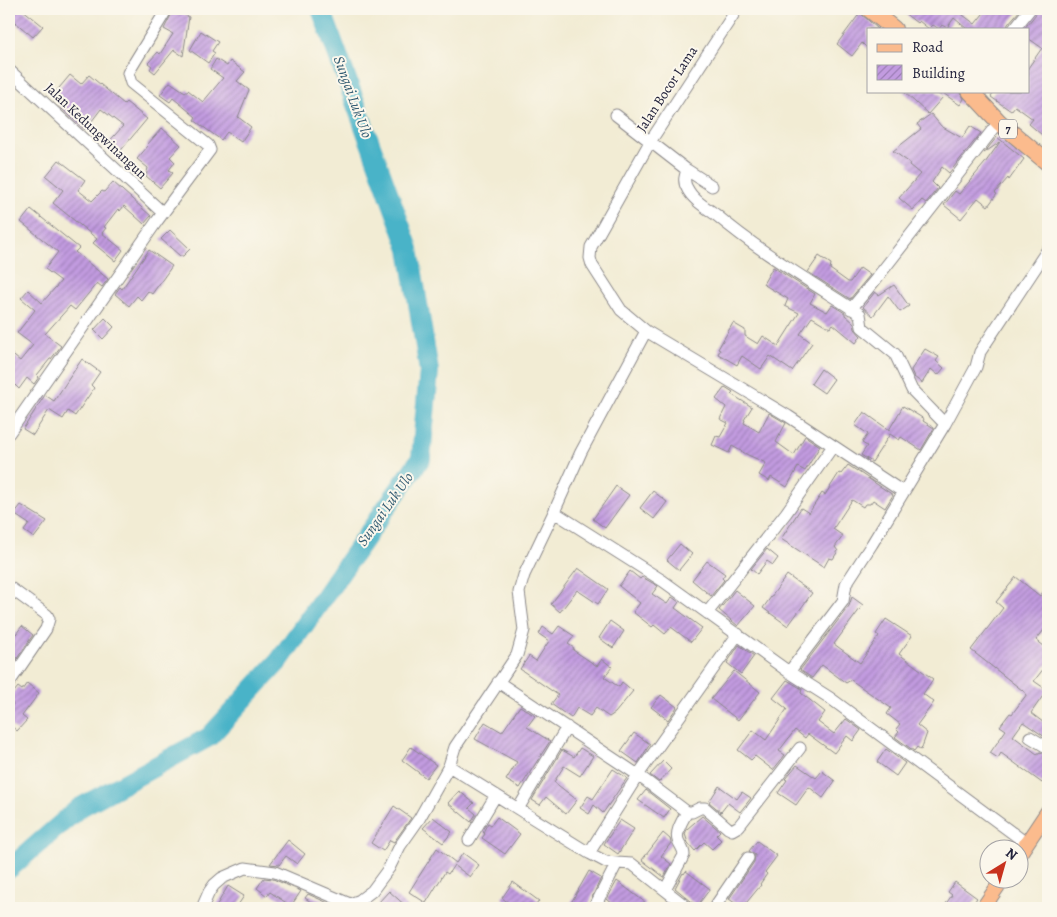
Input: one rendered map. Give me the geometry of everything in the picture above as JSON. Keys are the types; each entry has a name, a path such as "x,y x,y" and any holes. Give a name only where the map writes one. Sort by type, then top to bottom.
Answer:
{"highway":[{"path":"870,9 893,28"},
{"name":"7","path":"971,92 999,122 1048,163"}],"main road":[{"path":"1028,840 1048,811"},
{"path":"983,908 995,890"}],"street":[{"path":"9,433 210,150 208,145 131,83 128,73 167,9"},
{"name":"Jalan Bocor Lama","path":"737,9 650,142 624,186 591,247 590,258 592,265 621,310 646,331 788,416 903,492"},
{"path":"1015,28 1030,9"},
{"name":"Jalan Kedungwinangun","path":"9,70 163,214"},
{"path":"616,114 687,170 712,186"},
{"path":"851,308 881,274 999,122"},
{"path":"687,170 684,180 686,187 698,201 764,252 860,314 862,327 895,354 912,390 945,424"},
{"path":"789,672 843,601 846,584 945,424 976,367 980,352 1048,249"},
{"path":"202,908 214,885 222,878 245,868 275,872 353,906 372,892 390,868 400,846 419,819 450,766 451,755 455,747 517,655 524,630 520,592 524,575 581,452 646,331"},
{"path":"707,613 786,513 833,446"},
{"path":"554,512 663,580 789,672 830,698 1013,840"},
{"path":"9,587 49,619 46,629 9,683"},
{"path":"589,853 638,775 738,634"},
{"path":"498,682 638,775 681,808 692,812 700,808 706,808 728,828 735,829 739,826 800,748"},
{"path":"518,809 567,727"},
{"path":"1030,737 1048,748"},
{"path":"450,766 589,853 606,862 632,864 688,908"},
{"path":"469,840 496,795"},
{"path":"665,890 684,856 684,851 677,837 681,808"},
{"path":"714,908 748,858"},
{"path":"594,908 617,863"}],"building":[{"path":"15,9 22,9 43,26 33,37 9,17"},
{"path":"174,9 189,17 183,56 174,50 155,73 150,69 152,66 148,63 158,52 160,54 173,34 164,29"},
{"path":"899,9 961,9 959,12 975,24 987,9 1021,9 1008,24 1007,28 966,28 954,18 947,28 942,25 938,28 933,25 928,28 919,21 917,23"},
{"path":"1037,9 1048,9 1048,140 1029,124 1033,119 1015,106 1011,111 991,97 994,92 1030,92 1030,65 1042,48 1030,39 1030,28 1025,28 1036,14"},
{"path":"860,13 877,28 867,28 867,48 862,43 852,56 837,44"},
{"path":"201,31 218,42 212,51 215,53 208,63 190,50"},
{"path":"216,59 227,66 230,61 245,72 237,81 249,90 238,117 251,127 241,142 227,132 221,140 194,120 196,117 173,98 170,102 160,95 170,82 185,92 188,90 203,102 223,78 210,69"},
{"path":"70,75 81,84 89,75 124,104 126,102 147,119 117,155 106,145 123,126 101,109 85,130 59,106 62,102 54,94"},
{"path":"904,92 937,92 943,97 928,114"},
{"path":"941,92 960,92 964,99 960,105"},
{"path":"931,114 941,126 962,138 970,126 981,133 949,173 942,167 932,182 938,188 926,203 922,200 913,210 899,198 920,174 909,165 910,163 893,151 921,129 917,124"},
{"path":"162,128 181,145 170,157 175,162 169,170 173,173 160,188 146,176 148,168 137,159"},
{"path":"997,137 1024,159 1009,180 1008,178 995,193 997,194 988,206 978,198 961,219 944,205 955,191 959,194 985,163 1000,142 984,153"},
{"path":"59,160 85,180 78,190 92,201 113,182 151,216 144,224 124,206 120,211 118,209 104,227 106,228 102,233 123,250 115,261 93,243 97,239 53,203 63,190 46,176"},
{"path":"31,209 79,248 75,252 108,279 102,287 97,283 75,310 70,306 45,334 61,346 37,375 39,377 34,384 27,378 19,389 15,385 9,393 9,352 20,361 33,345 17,333 35,310 21,298 28,290 42,303 61,281 45,269 58,252 21,222"},
{"path":"170,230 190,249 183,256 180,256 161,239"},
{"path":"149,250 172,266 152,294 148,291 141,300 137,296 129,306 115,294 120,287 122,289"},
{"path":"819,256 831,264 830,269 848,282 850,282 860,268 870,275 850,299 808,272"},
{"path":"773,267 815,294 810,303 827,312 832,305 845,313 854,323 855,329 861,336 856,343 833,324 830,328 812,317 800,334 812,343 792,371 770,356 761,369 742,356 737,365 718,354 720,350 718,349 733,323 745,330 745,336 758,344 763,336 778,346 799,313 785,306 788,299 763,284"},
{"path":"894,285 909,306 900,312 888,296 873,316 863,307 875,292 879,295"},
{"path":"105,318 114,327 103,339 94,330"},
{"path":"925,349 939,357 936,361 944,368 938,375 931,369 922,383 914,377 911,370"},
{"path":"82,359 100,372 91,385 94,388 75,416 68,411 63,419 49,410 33,435 23,429 45,395 54,401"},
{"path":"821,369 834,379 824,393 811,384"},
{"path":"725,387 733,392 731,394 752,407 744,423 759,432 769,413 786,423 776,442 794,455 805,436 820,446 805,471 798,467 787,487 771,477 769,481 759,475 766,463 732,446 729,453 712,445 716,436 720,437 728,423 720,419 726,407 716,399"},
{"path":"903,406 924,419 923,421 934,428 921,450 901,437 899,440 890,434 872,462 861,455 867,446 862,443 868,434 855,425 864,412 889,430"},
{"path":"848,465 893,495 885,508 873,500 870,504 865,504 863,507 852,500 833,529 843,536 835,547 838,551 833,559 829,558 824,567 781,539 801,508 809,513 822,493 825,495 839,473 841,474"},
{"path":"616,486 629,495 605,528 593,519"},
{"path":"653,491 667,502 654,519 640,508"},
{"path":"21,505 47,521 34,538 24,531 29,524 14,514"},
{"path":"680,544 692,554 679,570 667,560"},
{"path":"767,549 778,558 773,565 767,561 757,574 751,569"},
{"path":"707,561 725,574 722,578 724,580 711,596 692,580"},
{"path":"578,568 608,589 598,604 577,590 560,612 551,604"},
{"path":"630,571 640,579 642,577 658,586 652,594 667,604 672,597 679,602 675,608 702,628 691,642 671,627 665,634 654,625 652,627 633,612 640,603 619,586"},
{"path":"787,575 812,593 788,626 763,608"},
{"path":"1016,577 1040,596 1048,585 1048,625 1036,640 1048,649 1048,663 1034,681 1047,690 1031,713 1048,726 1048,739 1023,722 1013,736 1037,754 1040,752 1048,755 1048,776 1042,783 1001,753 998,758 990,753 1006,730 1000,726 1027,694 971,650 1003,608 996,602"},
{"path":"735,590 755,606 738,626 719,610"},
{"path":"852,597 863,605 834,644 860,663 879,636 876,634 886,619 912,636 899,654 933,679 923,694 934,702 917,725 927,733 921,750 917,747 914,751 895,737 899,732 896,729 900,724 887,714 891,708 851,680 846,683 822,665 812,678 800,670 849,606"},
{"path":"610,621 624,631 613,648 599,638"},
{"path":"22,626 33,635 16,660 9,655 9,629 16,634"},
{"path":"559,626 574,636 568,644 574,648 573,650 597,666 602,659 612,667 604,677 619,687 622,682 633,691 615,713 609,717 596,708 590,716 577,708 571,718 551,704 558,695 520,669 529,656 536,661 549,641 539,634 543,627 553,634"},
{"path":"739,645 754,656 741,674 727,663"},
{"path":"734,671 760,692 738,720 711,699"},
{"path":"787,680 802,689 801,693 825,712 818,722 834,734 846,719 861,730 853,741 847,736 834,753 808,734 805,738 795,730 779,751 785,755 773,770 755,756 751,760 738,750 753,730 766,740 787,709 773,698"},
{"path":"27,683 39,693 22,716 27,720 17,731 9,724 9,709 13,704 9,698 18,687 22,690"},
{"path":"661,695 677,707 668,720 651,707"},
{"path":"520,706 535,716 527,727 550,741 520,788 506,780 517,762 475,739 485,722 502,732"},
{"path":"634,733 650,744 638,763 621,751"},
{"path":"411,747 436,765 426,778 402,760"},
{"path":"580,748 593,756 580,776 564,766 554,782 577,800 566,814 546,797 540,805 532,800 562,750 574,757"},
{"path":"886,749 905,763 896,776 877,762"},
{"path":"663,761 671,769 659,782 650,775"},
{"path":"797,765 816,778 822,771 835,781 823,798 809,787 796,805 778,793 787,780 785,779"},
{"path":"613,769 627,778 603,813 594,805 589,814 580,808 588,796 593,799"},
{"path":"719,786 737,799 742,792 751,798 740,812 728,803 721,812 709,802"},
{"path":"646,790 670,809 664,818 638,800"},
{"path":"459,791 474,803 469,808 476,814 471,822 448,803"},
{"path":"394,806 411,818 394,842 390,840 383,851 371,843"},
{"path":"702,816 720,831 716,835 721,840 712,849 704,842 695,851 688,843 685,834 687,829"},
{"path":"433,817 452,832 443,843 423,828"},
{"path":"497,817 520,834 505,854 482,838 488,823 491,825"},
{"path":"620,820 634,829 618,854 604,844"},
{"path":"663,833 670,839 671,843 661,856 671,864 664,877 642,860"},
{"path":"288,840 305,854 297,864 286,856 279,865 270,864"},
{"path":"757,841 777,856 765,872 767,874 761,885 742,908 729,899 754,862 755,855 749,851"},
{"path":"437,848 456,863 463,853 479,865 470,877 454,865 448,874 445,872 426,903 409,892"},
{"path":"589,871 601,878 587,908 568,908"},
{"path":"686,871 710,889 697,906 675,888"},
{"path":"264,878 273,879 301,891 291,906 270,892 267,896 257,888"},
{"path":"617,881 646,903 642,908 612,908 614,905 607,899"},
{"path":"513,882 539,901 534,908 516,908 502,898"},
{"path":"955,882 977,898 970,908 943,908 952,895 948,892"},
{"path":"228,886 244,896 236,908 215,908"},
{"path":"389,891 408,908 383,908 378,903"},
{"path":"308,894 335,908 310,908 314,904 305,898"}],"waterway":[{"name":"Sungai Luk Ulo","path":"9,869 79,808 209,737 279,661 421,458 429,371 409,249 321,9"}]}
